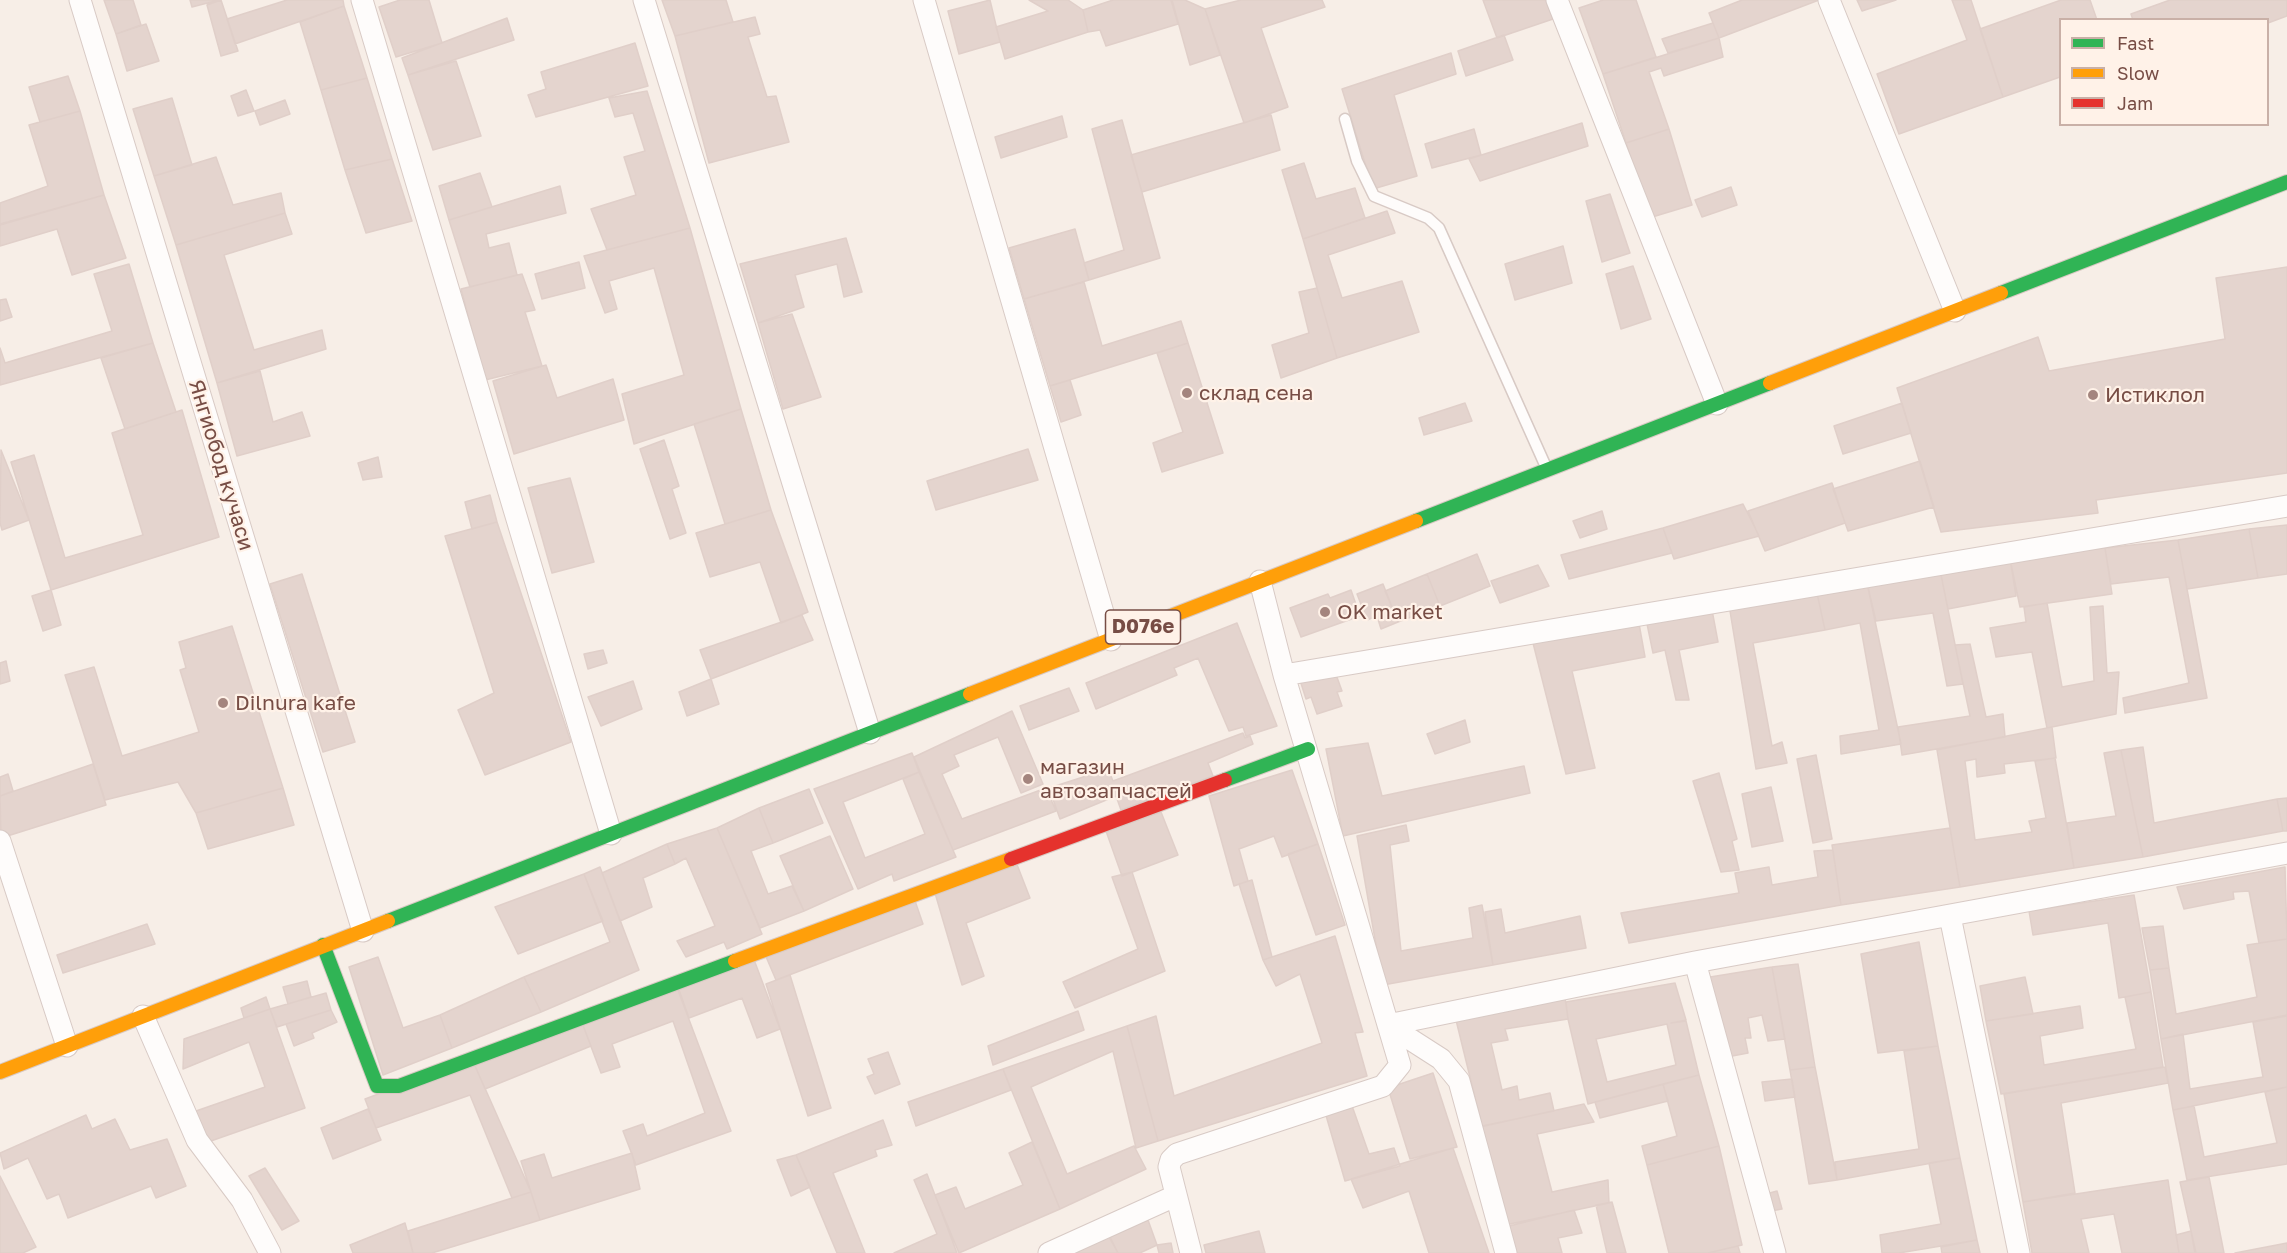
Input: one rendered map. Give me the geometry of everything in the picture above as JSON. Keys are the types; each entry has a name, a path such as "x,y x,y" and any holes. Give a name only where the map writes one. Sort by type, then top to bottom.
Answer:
{"main road":[{"name":"D076e","path":"0,1072 2287,182"},
{"path":"323,945 377,1086 399,1086 1308,749"}],"street":[{"name":"Янгиобод кучаси","path":"80,0 363,931"},
{"path":"362,0 611,834"},
{"path":"644,0 870,734"},
{"path":"924,0 1111,640"},
{"path":"1557,0 1717,404"},
{"path":"1830,0 1955,311"},
{"path":"1284,675 2287,506"},
{"path":"1191,1253 1169,1167 1171,1160 1177,1154 1383,1086 1400,1065 1308,749 1284,675 1260,581"},
{"path":"0,841 67,1046"},
{"path":"1388,1025 1695,962 2287,853"},
{"path":"1950,915 2019,1253"},
{"path":"1695,962 1775,1253"},
{"path":"143,1016 197,1140 242,1200 270,1253"},
{"path":"1388,1025 1441,1059 1459,1081 1506,1253"},
{"path":"1049,1253 1175,1196"}],"lane":[{"path":"1345,119 1357,160 1374,196 1428,218 1439,228 1548,470"}],"building":[{"path":"104,0 133,0 141,25 116,34"},
{"path":"190,0 219,0 192,7"},
{"path":"221,0 238,51 221,56 207,5"},
{"path":"287,0 343,0 344,6 235,44 227,19"},
{"path":"400,0 429,0 442,43 396,57 379,7"},
{"path":"662,0 726,0 733,22 675,36"},
{"path":"990,0 1000,42 959,54 948,11"},
{"path":"1029,0 1068,0 1083,10 1088,32 1005,59 996,27 1048,11"},
{"path":"1113,0 1171,0 1178,24 1106,46 1100,30 1088,32 1083,10"},
{"path":"1172,0 1185,0 1205,9 1220,55 1190,65"},
{"path":"1241,0 1322,0 1325,7 1261,28 1288,107 1244,123 1205,9"},
{"path":"1483,0 1546,0 1553,19 1497,38"},
{"path":"1603,0 1636,0 1656,57 1603,74 1579,8"},
{"path":"1742,0 1819,0 1719,38 1709,13"},
{"path":"1857,0 1896,0 1862,11"},
{"path":"1952,0 1971,0 2003,97 1899,134 1877,74 1967,40"},
{"path":"2061,0 2090,0 2096,18 2059,18 2059,77 2003,97 1980,29"},
{"path":"2170,0 2287,0 2287,16 2269,23 2269,18 2132,18 2131,14"},
{"path":"344,6 367,78 321,90 300,22"},
{"path":"755,17 760,34 748,37 767,97 776,96 789,142 709,163 675,36"},
{"path":"507,18 514,40 408,75 402,58"},
{"path":"1713,23 1719,38 1668,53 1662,39"},
{"path":"146,24 159,61 127,71 116,34"},
{"path":"1504,35 1513,60 1466,76 1458,51"},
{"path":"1719,38 1723,57 1664,76 1661,68 1649,72 1669,129 1626,143 1603,74"},
{"path":"635,43 648,86 536,117 528,95 546,89 541,72"},
{"path":"1451,53 1456,74 1394,95 1417,176 1373,189 1342,89"},
{"path":"456,61 481,136 433,150 408,75"},
{"path":"68,76 80,111 40,122 29,87"},
{"path":"367,78 392,159 345,170 321,90"},
{"path":"246,90 254,111 238,116 231,96"},
{"path":"647,91 690,228 607,250 591,209 636,195 624,157 645,151 633,113 615,117 609,98"},
{"path":"172,98 192,165 154,176 133,109"},
{"path":"285,100 290,114 260,125 255,111"},
{"path":"80,111 104,195 0,224 0,203 48,186 29,125"},
{"path":"1271,115 1280,150 1142,192 1131,155"},
{"path":"1062,116 1067,137 1001,158 995,137"},
{"path":"1122,120 1160,258 1089,280 1084,263 1124,250 1092,129"},
{"path":"1582,123 1588,146 1480,181 1469,159"},
{"path":"1474,129 1481,155 1432,168 1425,144"},
{"path":"1669,129 1692,205 1649,218 1626,143"},
{"path":"216,157 233,205 281,193 285,213 176,245 154,176"},
{"path":"392,159 412,221 366,233 345,170"},
{"path":"1304,163 1316,199 1355,188 1365,218 1303,239 1282,170"},
{"path":"480,173 492,207 449,220 439,186"},
{"path":"560,186 566,213 486,234 489,248 509,243 517,275 470,287 449,220"},
{"path":"1731,187 1737,205 1702,217 1695,200"},
{"path":"1610,194 1630,253 1602,262 1586,201"},
{"path":"104,195 126,258 72,275 57,229 0,246 0,225"},
{"path":"1387,211 1395,233 1328,255 1342,298 1402,281 1419,332 1337,358 1303,239"},
{"path":"285,213 292,234 224,255 254,350 322,330 326,349 217,383 176,245"},
{"path":"690,228 741,409 634,444 622,394 684,375 654,268 609,281 617,309 605,313 584,256"},
{"path":"1075,229 1089,280 1024,299 1009,248"},
{"path":"846,238 862,292 844,297 837,264 795,275 804,307 758,323 740,264"},
{"path":"1563,246 1572,283 1515,300 1505,264"},
{"path":"579,262 585,288 542,299 535,274"},
{"path":"129,264 153,343 0,385 0,348 5,363 112,331 94,274"},
{"path":"1633,266 1651,319 1621,329 1606,274"},
{"name":"Истиклол","path":"2287,267 2287,473 2096,500 2098,513 1941,532 1897,388 2038,337 2049,371 2225,339 2216,278"},
{"path":"522,274 535,310 525,312 542,366 485,380 461,289"},
{"path":"1084,282 1102,346 1181,321 1188,343 1050,386 1024,299"},
{"path":"1317,288 1337,358 1281,378 1272,345 1309,333 1299,292"},
{"path":"6,299 12,317 0,321 0,300"},
{"path":"792,314 821,397 783,409 758,323"},
{"path":"153,343 176,412 125,429 101,358"},
{"name":"склад сена","path":"1188,343 1223,453 1162,472 1153,443 1183,432 1157,353"},
{"path":"546,365 557,398 613,379 624,420 514,454 493,381"},
{"path":"260,371 273,422 302,412 310,436 237,456 217,383"},
{"path":"1070,380 1081,415 1061,422 1050,386"},
{"path":"1465,403 1472,421 1424,435 1419,418"},
{"path":"1902,403 1911,433 1843,454 1834,426"},
{"path":"741,409 771,510 725,524 694,424"},
{"path":"182,410 219,537 51,590 11,462 34,455 65,558 143,535 112,433"},
{"path":"664,440 679,486 672,489 686,533 670,539 640,449"},
{"path":"1028,449 1038,480 936,510 927,481"},
{"path":"1,450 29,520 2,530 0,523"},
{"path":"378,457 382,477 363,480 358,463"},
{"path":"1920,461 1934,507 1848,531 1833,489"},
{"path":"570,478 594,562 552,573 528,488"},
{"path":"1832,483 1845,523 1765,551 1748,511"},
{"path":"490,495 497,522 472,529 465,502"},
{"path":"1743,504 1759,536 1674,559 1663,528"},
{"path":"771,510 808,612 781,623 760,562 710,577 696,533"},
{"path":"1602,511 1607,529 1580,538 1573,521"},
{"path":"497,522 571,742 485,775 458,710 494,693 445,536"},
{"path":"2287,525 2287,574 2258,578 2249,529"},
{"path":"1663,528 1672,553 1569,579 1561,555"},
{"path":"2249,529 2258,578 2187,589 2178,540"},
{"path":"2178,540 2207,698 2125,713 2123,698 2189,683 2169,577 2111,584 2105,548"},
{"path":"2105,548 2112,594 2020,607 2010,559"},
{"path":"1477,554 1490,586 1440,606 1427,574"},
{"path":"2010,559 2016,596 1948,609 1940,570"},
{"path":"1538,565 1549,586 1500,603 1491,581"},
{"path":"1940,570 1963,684 1947,686 1933,613 1876,621 1867,583"},
{"path":"302,574 355,742 323,752 270,584"},
{"path":"1427,574 1440,606 1398,622 1385,591"},
{"path":"1867,583 1901,744 1841,754 1840,736 1879,730 1860,623 1825,630 1817,593"},
{"path":"1383,584 1398,622 1381,629 1377,616 1367,620 1357,594"},
{"path":"51,590 61,625 43,631 32,596"},
{"name":"OK market","path":"1351,590 1360,616 1301,637 1290,608 1328,594 1330,598"},
{"path":"1817,593 1825,630 1753,643 1772,746 1782,742 1787,763 1756,769 1729,605"},
{"path":"2047,603 2062,687 2094,681 2090,607 2103,606 2107,673 2119,672 2116,714 2047,728 2032,652 1996,657 1990,628 2026,622 2024,607"},
{"path":"1712,610 1718,642 1679,650 1689,700 1676,700 1665,650 1653,653 1646,619"},
{"path":"802,615 813,640 711,679 700,650"},
{"path":"1638,618 1645,657 1572,671 1595,768 1566,774 1531,635"},
{"path":"1237,623 1277,726 1246,736 1243,727 1229,731 1198,658 1174,668 1177,675 1096,709 1086,683"},
{"name":"Dilnura kafe","path":"232,626 283,788 196,813 178,782 105,800 65,675 94,667 122,756 199,732 180,670 186,668 179,642"},
{"path":"1970,644 1986,717 2003,714 2005,737 1902,755 1898,727 1970,716 1955,645"},
{"path":"603,650 607,663 588,669 584,654"},
{"path":"6,661 10,681 0,684 0,663"},
{"path":"1334,669 1342,691 1337,692 1342,706 1317,714 1311,697 1306,699 1299,677"},
{"path":"711,679 719,704 687,716 679,692"},
{"path":"633,681 642,709 601,726 588,697"},
{"path":"1069,688 1079,711 1029,730 1020,706"},
{"name":"магазин автозапчастей","path":"1012,711 1043,784 1021,793 998,737 954,755 959,766 942,774 962,819 1046,788 1056,811 953,850 914,757"},
{"path":"1465,720 1470,742 1435,754 1427,734"},
{"path":"2052,727 2055,758 2074,868 1960,887 1937,750","holes":["2052,758 2035,761 2046,818 2029,821 2032,832 1975,840 1965,761 1976,759 1977,777 2005,773 2004,764"]},
{"path":"1243,733 1245,738 1250,736 1253,744 1208,763 1213,776 1121,810 1116,796 1060,819 1049,788 1108,769 1113,781"},
{"path":"1368,743 1382,796 1524,766 1530,793 1343,836 1326,749"},
{"path":"2143,747 2154,823 2277,799 2283,831 2143,857 2121,750"},
{"path":"2121,750 2143,857 2074,868 2067,823 2116,816 2104,753"},
{"path":"912,753 956,857 894,881 892,874 858,889 814,789","holes":["919,772 903,779 925,834 865,858 843,802"]},
{"path":"1816,755 1832,839 1813,843 1797,759"},
{"path":"93,764 106,805 1,838 0,796"},
{"path":"1292,770 1318,844 1282,857 1274,836 1239,849 1248,881 1234,886 1209,796"},
{"path":"1719,773 1737,839 1732,841 1739,870 1721,872 1693,781"},
{"path":"8,774 13,791 0,796 0,777"},
{"path":"1771,787 1783,841 1752,847 1742,794"},
{"path":"283,788 294,825 208,849 196,813"},
{"path":"809,789 823,823 773,843 759,808"},
{"path":"2287,798 2287,831 2283,831 2277,799"},
{"path":"759,808 773,843 751,851 768,894 792,886 804,911 760,928 717,828"},
{"path":"1161,812 1178,855 1122,876 1106,831"},
{"path":"1406,825 1409,841 1390,845 1401,951 1473,938 1469,908 1482,905 1493,965 1383,985 1357,836"},
{"path":"717,828 762,934 727,949 724,942 686,957 677,941 715,926 686,858 675,864 667,844"},
{"path":"1950,828 1960,887 1841,905 1832,845"},
{"path":"830,836 853,889 804,911 780,856"},
{"path":"667,844 675,864 643,878 652,907 620,921 602,873"},
{"path":"1318,844 1345,925 1316,935 1288,854"},
{"path":"1833,850 1841,905 1629,943 1621,913 1739,893 1735,873 1769,867 1772,885 1818,877 1814,851"},
{"path":"1016,862 1030,898 966,923 984,976 962,985 935,893"},
{"path":"600,867 639,970 541,1012 524,977 610,942 584,874"},
{"path":"2285,867 2287,939 2259,943 2249,891 2233,892 2234,899 2184,909 2177,887"},
{"path":"1132,872 1165,971 1075,1008 1063,982 1138,949 1112,877"},
{"path":"584,874 603,921 518,954 495,907"},
{"path":"1252,880 1272,957 1263,960 1239,884"},
{"path":"2134,895 2151,992 2119,998 2108,923 2033,935 2029,911"},
{"path":"914,898 923,924 776,980 764,952"},
{"path":"1501,909 1505,933 1580,916 1586,948 1493,965 1485,912"},
{"path":"147,924 155,944 63,973 57,955"},
{"path":"2163,926 2169,968 2150,970 2142,928"},
{"path":"1335,936 1363,1032 1355,1033 1367,1076 1158,1141 1127,1026 1156,1016 1174,1096 1322,1043 1300,974 1276,986 1263,960"},
{"path":"2287,939 2287,1015 2161,1039 2150,970 2169,968 2176,1014 2257,997 2247,945"},
{"path":"1919,942 1938,1046 1878,1053 1861,954"},
{"path":"378,957 403,1028 440,1015 452,1048 383,1075 349,967"},
{"path":"753,957 780,1029 757,1038 742,998 689,1018 677,984"},
{"path":"1798,964 1815,1067 1790,1070 1772,967"},
{"path":"1772,967 1785,1039 1768,1041 1762,1015 1748,1018 1751,1038 1745,1038 1748,1053 1727,1057 1704,978"},
{"path":"790,975 831,1108 808,1116 766,984"},
{"path":"524,977 541,1012 452,1048 440,1015"},
{"path":"2025,977 2033,1014 1986,1021 1980,986"},
{"path":"307,981 311,997 288,1004 283,987"},
{"path":"1675,983 1686,1020 1671,1023 1686,1021 1699,1075 1588,1104 1566,1002","holes":["1667,1024 1676,1065 1607,1082 1596,1039"]},
{"path":"676,985 731,1131 636,1165 623,1131 643,1124 647,1136 705,1113 673,1021 612,1044 620,1067 601,1073 581,1020"},
{"path":"2151,992 2163,1067 2001,1094 1986,1021 2080,1006 2083,1028 2040,1036 2044,1065 2136,1049 2125,997"},
{"path":"326,993 331,1010 277,1027 270,1009"},
{"path":"266,997 270,1009 244,1018 241,1008"},
{"path":"1565,998 1568,1019 1505,1029 1508,1040 1491,1043 1502,1090 1517,1086 1519,1100 1550,1093 1554,1111 1482,1126 1455,1016"},
{"path":"270,1009 305,1108 208,1142 196,1111 265,1087 249,1042 183,1069 184,1039"},
{"path":"331,1010 337,1022 312,1033 314,1038 294,1046 286,1024"},
{"path":"1078,1011 1084,1030 993,1065 988,1046"},
{"path":"2287,1016 2287,1087 2173,1110 2161,1039 2183,1034 2190,1089 2263,1077 2253,1022"},
{"path":"581,1020 591,1046 485,1089 472,1059"},
{"path":"1127,1026 1158,1141 1136,1148 1113,1051 1031,1087 1067,1174 1134,1146 1146,1169 1060,1209 1003,1069"},
{"path":"1938,1046 1960,1158 1837,1180 1835,1162 1919,1149 1904,1051"},
{"path":"888,1052 900,1084 875,1094 867,1077 874,1074 868,1059"},
{"path":"472,1059 531,1192 512,1198 470,1095 376,1128 365,1099"},
{"path":"1815,1067 1837,1180 1809,1184 1790,1070"},
{"path":"2165,1067 2168,1083 2061,1103 2075,1193 2023,1202 2004,1094"},
{"path":"1003,1069 1011,1090 916,1126 908,1102"},
{"path":"1433,1073 1457,1147 1410,1159 1388,1088"},
{"path":"1699,1075 1719,1146 1647,1165 1642,1146 1677,1136 1663,1084"},
{"path":"1792,1079 1795,1097 1765,1101 1762,1082"},
{"path":"1663,1084 1668,1101 1600,1118 1595,1102"},
{"path":"2287,1087 2287,1164 2187,1180 2173,1110 2194,1106 2204,1157 2277,1143 2265,1092"},
{"path":"1351,1103 1369,1154 1394,1148 1400,1166 1345,1181 1325,1112"},
{"path":"1584,1104 1594,1122 1537,1134 1552,1192 1608,1180 1609,1203 1505,1225 1480,1127"},
{"path":"368,1109 381,1140 333,1159 321,1128"},
{"path":"86,1115 92,1129 115,1119 130,1150 167,1139 186,1186 156,1198 151,1186 68,1218 59,1194 47,1199 28,1158 4,1169 0,1153"},
{"path":"883,1120 892,1145 875,1150 877,1156 833,1173 865,1253 837,1253 796,1155"},
{"path":"1032,1142 1060,1209 959,1253 935,1195 956,1187 965,1209 1023,1185 1009,1153"},
{"path":"1719,1146 1742,1245 1708,1253 1669,1253 1647,1165"},
{"path":"1453,1148 1489,1253 1429,1253 1409,1191 1363,1208 1351,1179"},
{"path":"632,1153 640,1189 540,1220 521,1161 544,1154 552,1178"},
{"path":"796,1155 810,1187 791,1196 777,1160"},
{"path":"1960,1158 1977,1240 1899,1253 1882,1253 1880,1235 1941,1224 1929,1163"},
{"path":"265,1168 299,1221 282,1230 249,1176"},
{"path":"927,1174 957,1253 894,1253 937,1234 914,1180"},
{"path":"0,1176 36,1247 23,1253 0,1253"},
{"path":"2209,1177 2224,1253 2196,1253 2180,1182"},
{"path":"2168,1180 2179,1253 2122,1253 2114,1214 2081,1219 2089,1253 2032,1253 2023,1202"},
{"path":"1777,1191 1782,1209 1771,1211 1766,1194"},
{"path":"531,1192 540,1220 432,1253 413,1253 408,1231"},
{"path":"1612,1202 1626,1253 1607,1253 1596,1205"},
{"path":"1574,1210 1582,1233 1558,1238 1562,1253 1509,1253 1501,1228"},
{"path":"1148,1220 1157,1245 1140,1253 1118,1253 1110,1237"},
{"path":"405,1223 413,1253 353,1253 350,1245"},
{"path":"1105,1230 1118,1253 1055,1253"},
{"path":"1259,1231 1265,1253 1206,1253 1204,1245"},
{"path":"2191,1231 2195,1253 2179,1253 2176,1235"},
{"path":"1977,1240 1980,1253 1942,1253 1941,1247"},
{"path":"1171,1243 1173,1253 1159,1253 1157,1245"},
{"path":"2287,1243 2287,1253 2235,1253"},
{"path":"1738,1246 1740,1253 1708,1253"}],"traffic: fast":[{"path":"2001,293 2287,182"},
{"path":"1416,521 1770,383"},
{"path":"388,921 970,694"},
{"path":"1225,780 1308,749"},
{"path":"323,945 377,1086 399,1086 735,961"}],"traffic: slow":[{"path":"1770,383 2001,293"},
{"path":"970,694 1416,521"},
{"path":"735,961 1011,859"},
{"path":"0,1072 388,921"}],"traffic: jam":[{"path":"1011,859 1225,780"}],"place":[{"name":"склад сена","path":"1187,393"},
{"name":"Истиклол","path":"2093,395"},
{"name":"OK market","path":"1325,612"},
{"name":"Dilnura kafe","path":"223,703"},
{"name":"магазин автозапчастей","path":"1028,779"}]}
